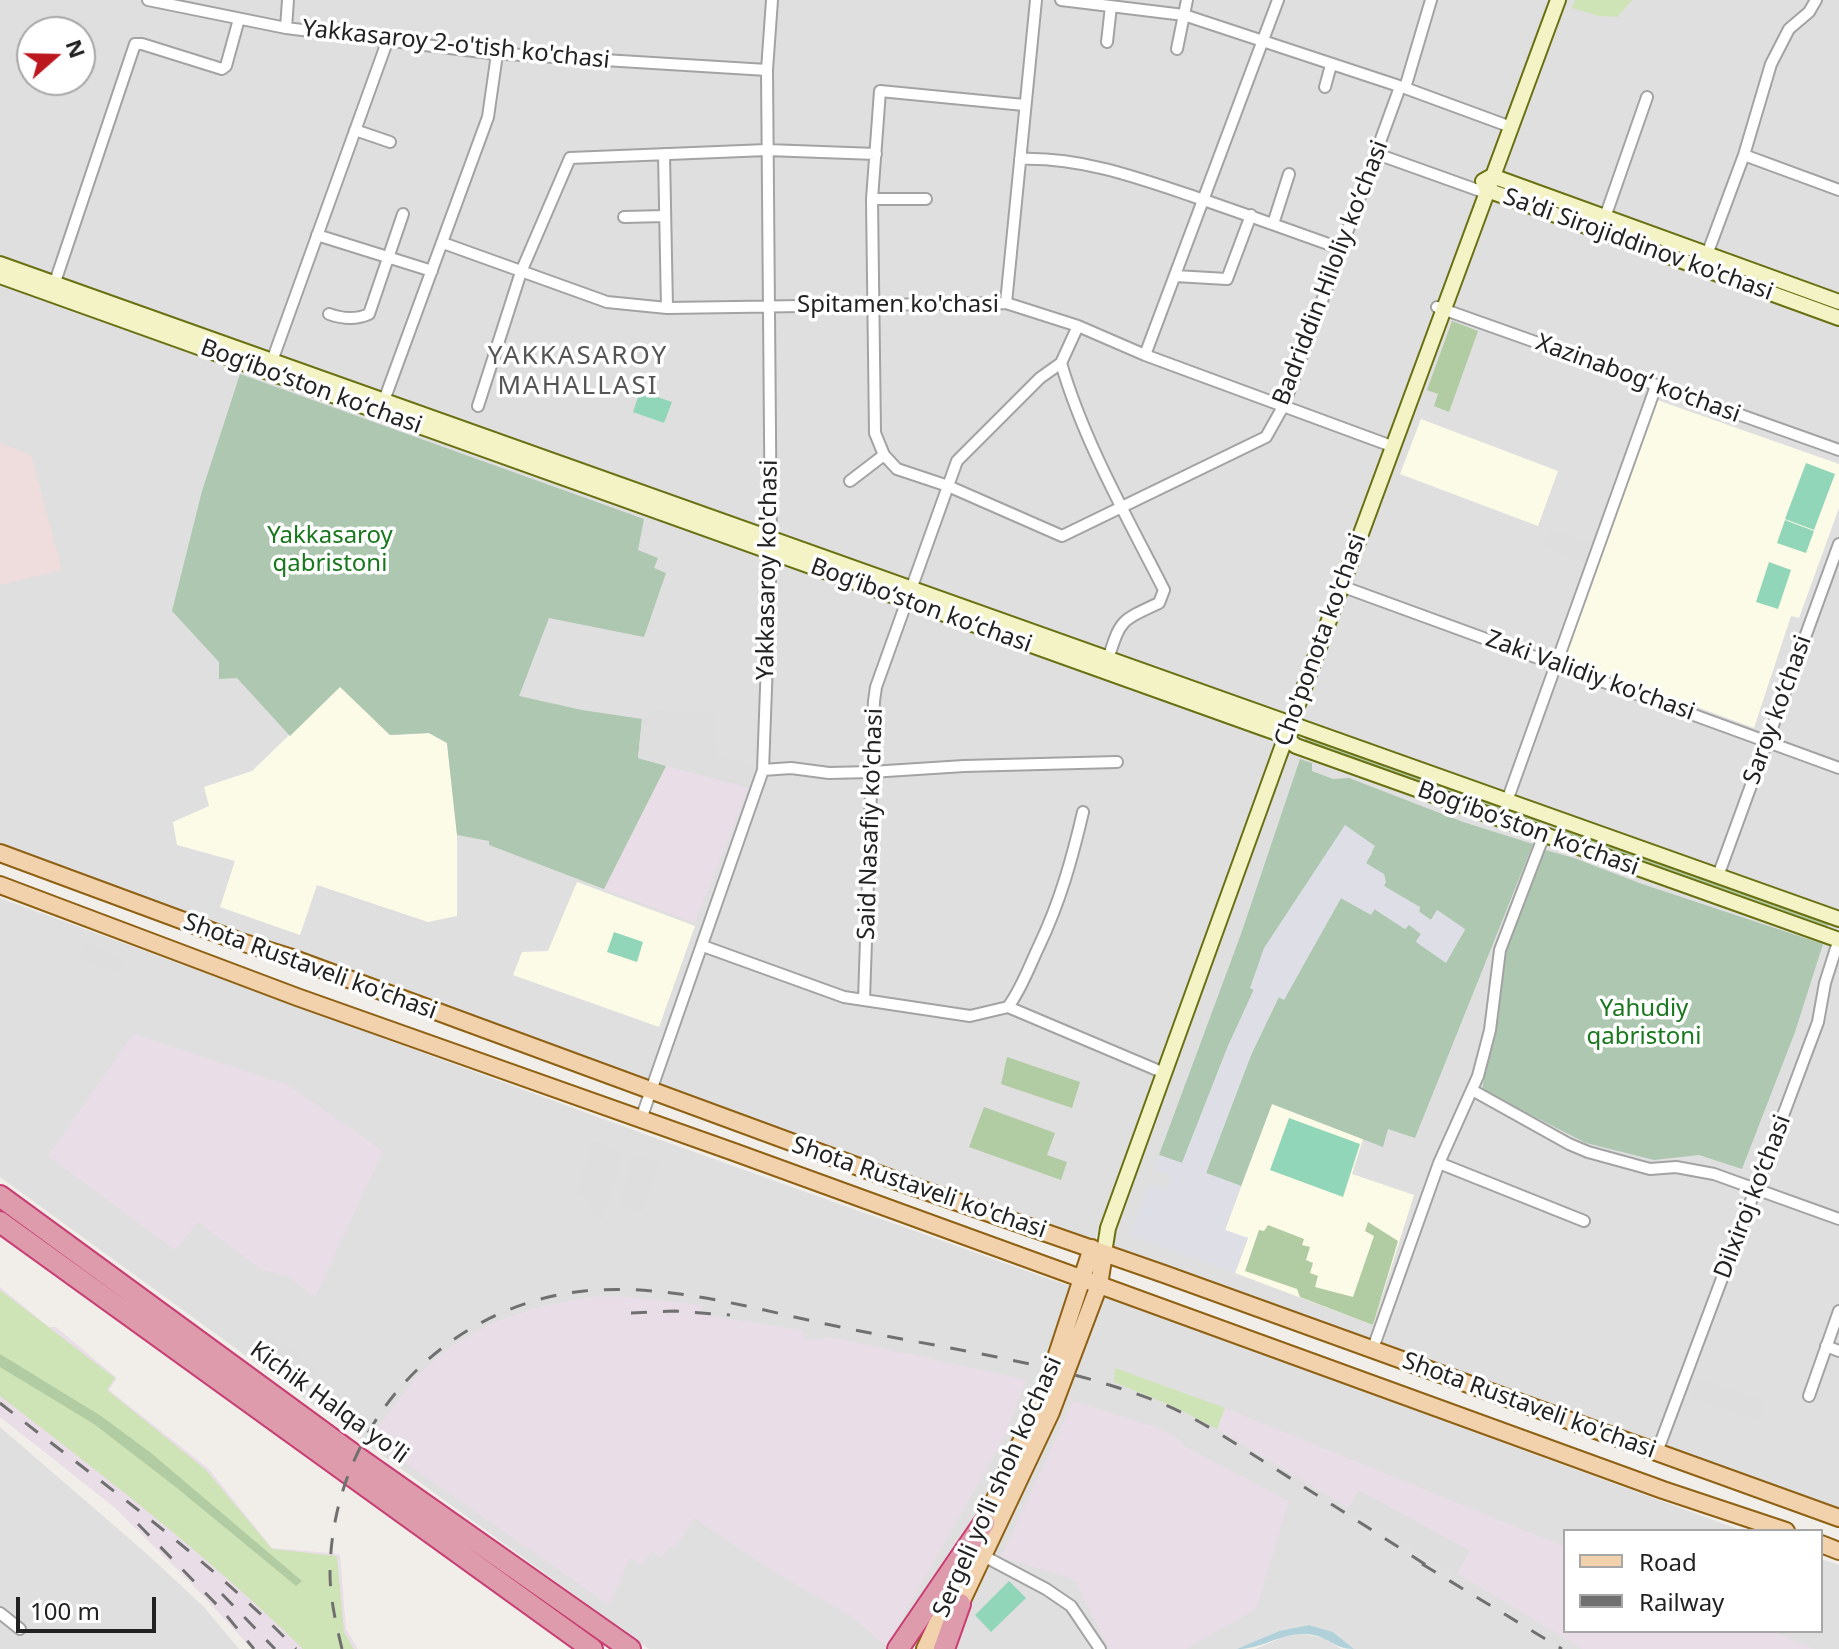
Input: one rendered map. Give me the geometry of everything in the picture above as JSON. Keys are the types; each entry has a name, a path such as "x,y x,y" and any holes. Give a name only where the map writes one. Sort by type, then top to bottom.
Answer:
{"highway":[{"name":"Kichik Halqa yo'li","path":"0,1196 450,1535 592,1649"},
{"name":"Kichik Halqa yo'li","path":"0,1222 90,1288 450,1535 630,1649"},
{"path":"90,1288 102,1271"},
{"path":"898,1649 984,1523"},
{"path":"942,1649 960,1604"}],"main road":[{"name":"Shota Rustaveli ko'chasi","path":"0,853 883,1176 1098,1250 1839,1518"},
{"name":"Shota Rustaveli ko'chasi","path":"0,885 297,997 1663,1490 1780,1529"},
{"name":"Cho'ponota ko'chasi","path":"1082,1278 1098,1250"},
{"name":"Cho'ponota ko'chasi","path":"1098,1250 1099,1285"},
{"name":"Sergeli yo‘li shoh ko‘chasi","path":"925,1649 1042,1433 1082,1278"},
{"name":"Sergeli yo‘li shoh ko‘chasi","path":"960,1604 978,1553 984,1523 1099,1285"}],"street":[{"name":"Yakkasaroy 2-o'tish ko'chasi","path":"148,0 286,28 387,42 497,54 767,70"},
{"path":"286,28 288,0"},
{"name":"Yakkasaroy ko'chasi","path":"641,1119 763,770 771,546 767,70 772,0"},
{"path":"1006,303 1036,0"},
{"path":"1061,0 1184,15 1403,87 1507,126"},
{"path":"1177,49 1187,0"},
{"path":"1145,355 1278,0"},
{"name":"Badriddin Hiloliy koʻchasi","path":"884,455 897,469 948,486 1062,536 1266,437 1284,405 1403,87 1431,0"},
{"name":"Cho'ponota ko'chasi","path":"1098,1250 1160,1072 1486,186 1549,0"},
{"name":"Cho'ponota ko'chasi","path":"1507,126 1558,0"},
{"path":"1704,261 1744,155 1771,64 1789,29 1809,12 1816,0"},
{"path":"1107,42 1111,6"},
{"path":"53,289 135,44 222,69 226,66 239,19"},
{"path":"272,361 387,42"},
{"path":"382,407 488,117 497,54"},
{"path":"1325,87 1331,65"},
{"path":"850,481 884,455 875,433 873,304 872,199 880,91 1024,105"},
{"path":"1602,224 1647,97"},
{"path":"355,130 390,142"},
{"path":"478,406 521,272 566,161 570,158 767,150 876,154"},
{"path":"664,154 667,308"},
{"path":"1377,154 1486,186"},
{"path":"1744,155 1839,190"},
{"path":"1020,159 1042,159 1120,171 1342,249"},
{"path":"1273,224 1289,174"},
{"name":"Sa'di Sirojiddinov ko'chasi","path":"1486,186 1704,261 1839,318"},
{"path":"872,199 926,199"},
{"path":"329,314 361,318 369,314 403,214"},
{"path":"1175,276 1227,279 1251,215"},
{"path":"624,217 665,216"},
{"path":"317,235 432,271"},
{"name":"Spitamen ko'chasi","path":"443,243 607,302 667,308 1006,303 1078,326 1145,355 1390,445"},
{"name":"Sa'di Sirojiddinov ko'chasi","path":"1704,261 1839,302"},
{"name":"Bogʻiboʻston koʻchasi","path":"0,264 53,289 1285,730 1507,801 1839,919"},
{"name":"Bogʻiboʻston koʻchasi","path":"0,276 53,289 272,361 382,407"},
{"name":"Xazinabog‘ ko‘chasi","path":"1440,308 1839,450"},
{"name":"Said Nasafiy ko'chasi","path":"864,1000 876,687 957,461 1040,378 1061,363 1078,326"},
{"path":"1061,363 1070,395 1164,590 1159,603 1134,614 1117,628 1106,665"},
{"path":"1507,801 1656,386"},
{"name":"Cho'ponota ko'chasi","path":"1285,730 1341,586 1390,445"},
{"name":"Saroy ko‘chasi","path":"1718,876 1839,544"},
{"name":"Zaki Validiy ko'chasi","path":"1341,586 1839,768"},
{"name":"Bogʻiboʻston koʻchasi","path":"1285,730 1296,746 1839,940"},
{"path":"763,770 791,768 829,773 1117,762"},
{"path":"1008,1007 1019,992 1051,923 1070,871 1083,812"},
{"path":"1372,1351 1439,1163 1472,1090 1486,1046 1498,960 1506,930 1551,817"},
{"name":"Dilxiroj ko‘chasi","path":"1657,1452 1818,1022 1825,983 1839,940"},
{"path":"703,946 844,997 970,1016 1008,1007 1160,1072"},
{"path":"1472,1090 1569,1144 1596,1155 1650,1169 1688,1169 1757,1188 1839,1219"},
{"path":"1439,1163 1584,1221"},
{"path":"1809,1396 1839,1311"},
{"path":"1826,1346 1839,1351"},
{"path":"978,1553 1071,1606 1100,1649"},
{"path":"0,1613 20,1629"}],"shaded area":[{"path":"0,0 1839,0 1839,1518 1104,1253 1157,1088 1120,1170 1092,1248 0,853"},
{"path":"1657,400 1839,464 1839,508 1799,618 1791,616 1754,728 1564,658"},
{"path":"1421,419 1558,471 1538,526 1400,474"},
{"path":"0,443 31,455 62,570 0,585"},
{"path":"1550,528 1593,544 1586,563 1542,547"},
{"path":"340,686 390,735 429,733 447,743 457,835 457,916 428,922 317,885 300,935 220,907 235,861 177,845 173,822 209,806 204,787 252,771"},
{"path":"658,711 716,712 717,756 754,764 749,788 638,758 642,719"},
{"path":"666,766 749,788 695,923 604,889"},
{"path":"1345,825 1375,846 1366,863 1384,874 1384,886 1420,907 1419,913 1431,920 1437,910 1465,929 1446,963 1416,942 1421,934 1409,925 1405,929 1375,909 1371,915 1341,898 1284,1000 1278,997 1251,1055 1206,1173 1241,1186 1225,1230 1248,1238 1235,1273 1130,1235 1149,1184 1166,1190 1171,1175 1154,1169 1159,1155 1182,1163 1228,1046 1254,990 1250,988 1264,948"},
{"path":"577,882 695,926 659,1027 513,975 522,952 548,951"},
{"path":"0,898 658,1139 1109,1298 1738,1529 1563,1529 1563,1633 1823,1633 1823,1560 1839,1565 1839,1649 1354,1649 1333,1632 1309,1625 1279,1631 1237,1649 649,1649 0,1177"},
{"path":"84,943 124,958 118,973 79,958"},
{"path":"133,1034 288,1085 383,1151 315,1297 288,1276 262,1270 198,1222 175,1250 48,1156"},
{"path":"1272,1104 1363,1139 1352,1174 1414,1195 1373,1325 1235,1273 1248,1238 1225,1230"},
{"path":"593,1141 624,1152 602,1220 595,1217 584,1198 576,1194"},
{"path":"634,1154 659,1161 642,1213 618,1205"},
{"path":"0,1287 49,1327 56,1327 117,1378 109,1390 208,1468 272,1548 340,1554 346,1629 358,1649 252,1649 114,1507 0,1417"},
{"path":"591,1297 627,1297 702,1305 702,1315 802,1330 805,1341 831,1337 1026,1380 1005,1436 886,1646 851,1616 776,1573 694,1518 675,1548 670,1546 662,1558 651,1551 643,1565 630,1558 609,1605 370,1438 418,1374 452,1346 492,1323 543,1306"},
{"path":"270,1334 319,1370 309,1384 259,1348"},
{"path":"1697,1378 1765,1401 1758,1421 1690,1398"},
{"path":"1073,1401 1159,1428 1183,1442 1182,1445 1289,1501 1256,1609 1186,1649 1109,1649 1076,1583 1070,1578 1001,1557"},
{"path":"1225,1408 1563,1546 1563,1633 1776,1633 1814,1649 1583,1649 1217,1429"},
{"path":"0,1427 147,1554 204,1607 239,1649 0,1649"},
{"path":"1359,1490 1470,1551 1456,1575 1348,1509"},
{"path":"1303,1634 1324,1638 1341,1649 1255,1649 1284,1637"}],"green space":[{"path":"1575,0 1632,0 1617,17 1599,16 1572,8"},
{"path":"1452,321 1478,331 1449,412 1434,406 1438,394 1427,390"},
{"name":"Yakkasaroy qabristoni","path":"240,374 644,519 638,550 658,558 654,568 666,573 644,637 549,618 519,696 642,719 638,758 666,766 604,889 489,845 489,841 457,835 447,743 429,733 390,735 340,687 290,736 237,678 219,679 219,662 172,611 202,491"},
{"path":"640,391 672,402 664,423 633,412"},
{"path":"1806,463 1835,474 1814,530 1785,519"},
{"path":"1785,520 1814,531 1806,553 1777,543"},
{"path":"1769,562 1791,570 1778,609 1756,602"},
{"path":"1306,736 1538,818 1540,823 1536,826 1303,744"},
{"path":"1300,759 1312,763 1312,771 1333,779 1349,778 1463,822 1533,844 1415,1138 1388,1129 1383,1147 1272,1104 1241,1186 1206,1173 1251,1055 1279,997 1284,999 1341,898 1370,914 1374,909 1405,929 1409,924 1421,934 1416,941 1446,962 1465,930 1437,910 1431,920 1384,886 1384,880 1366,863 1372,853 1345,825 1250,988 1254,989 1182,1163 1159,1155 1241,934"},
{"path":"1561,825 1827,919 1829,925 1825,928 1558,836 1555,828"},
{"name":"Yahudiy qabristoni","path":"1542,849 1823,944 1795,1032 1742,1169 1699,1155 1654,1160 1586,1143 1482,1090 1506,952"},
{"path":"614,932 643,942 637,962 607,952"},
{"path":"1007,1057 1080,1082 1072,1108 1001,1084"},
{"path":"984,1107 1055,1133 1047,1155 1067,1162 1061,1180 969,1147"},
{"path":"1289,1118 1360,1144 1343,1197 1270,1170"},
{"path":"1368,1222 1398,1241 1373,1325 1300,1297 1297,1289 1245,1271 1259,1230 1264,1231 1268,1225 1304,1239 1302,1245 1310,1247 1306,1260 1313,1263 1310,1273 1318,1276 1315,1287 1353,1297 1374,1236 1365,1231"},
{"path":"0,1290 115,1378 107,1390 206,1470 272,1549 337,1556 344,1632 354,1649 303,1649 193,1549 0,1396"},
{"path":"0,1354 101,1416 151,1453 302,1581 296,1586 94,1424 0,1367"},
{"path":"1115,1368 1225,1408 1217,1429 1177,1408 1114,1382"},
{"path":"1009,1581 1026,1598 991,1632 975,1615"}],"water":[{"path":"1309,1625 1333,1632 1354,1649 1341,1647 1320,1637 1297,1634 1255,1647 1237,1649 1279,1631"}],"railway":[{"path":"342,1649 330,1582 335,1520 350,1470 373,1424 404,1384 441,1349 484,1321 532,1302 584,1291 652,1291 720,1301 1007,1359 1120,1388 1170,1407 1212,1429 1432,1569"},
{"path":"631,1313 674,1311 730,1315"},
{"path":"0,1403 190,1552 296,1649"},
{"path":"138,1524 222,1610 254,1649"},
{"path":"1422,1564 1562,1649"},
{"path":"222,1594 275,1649"}],"district":[{"name":"YAKKASAROY MAHALLASI","path":"578,372"}]}
